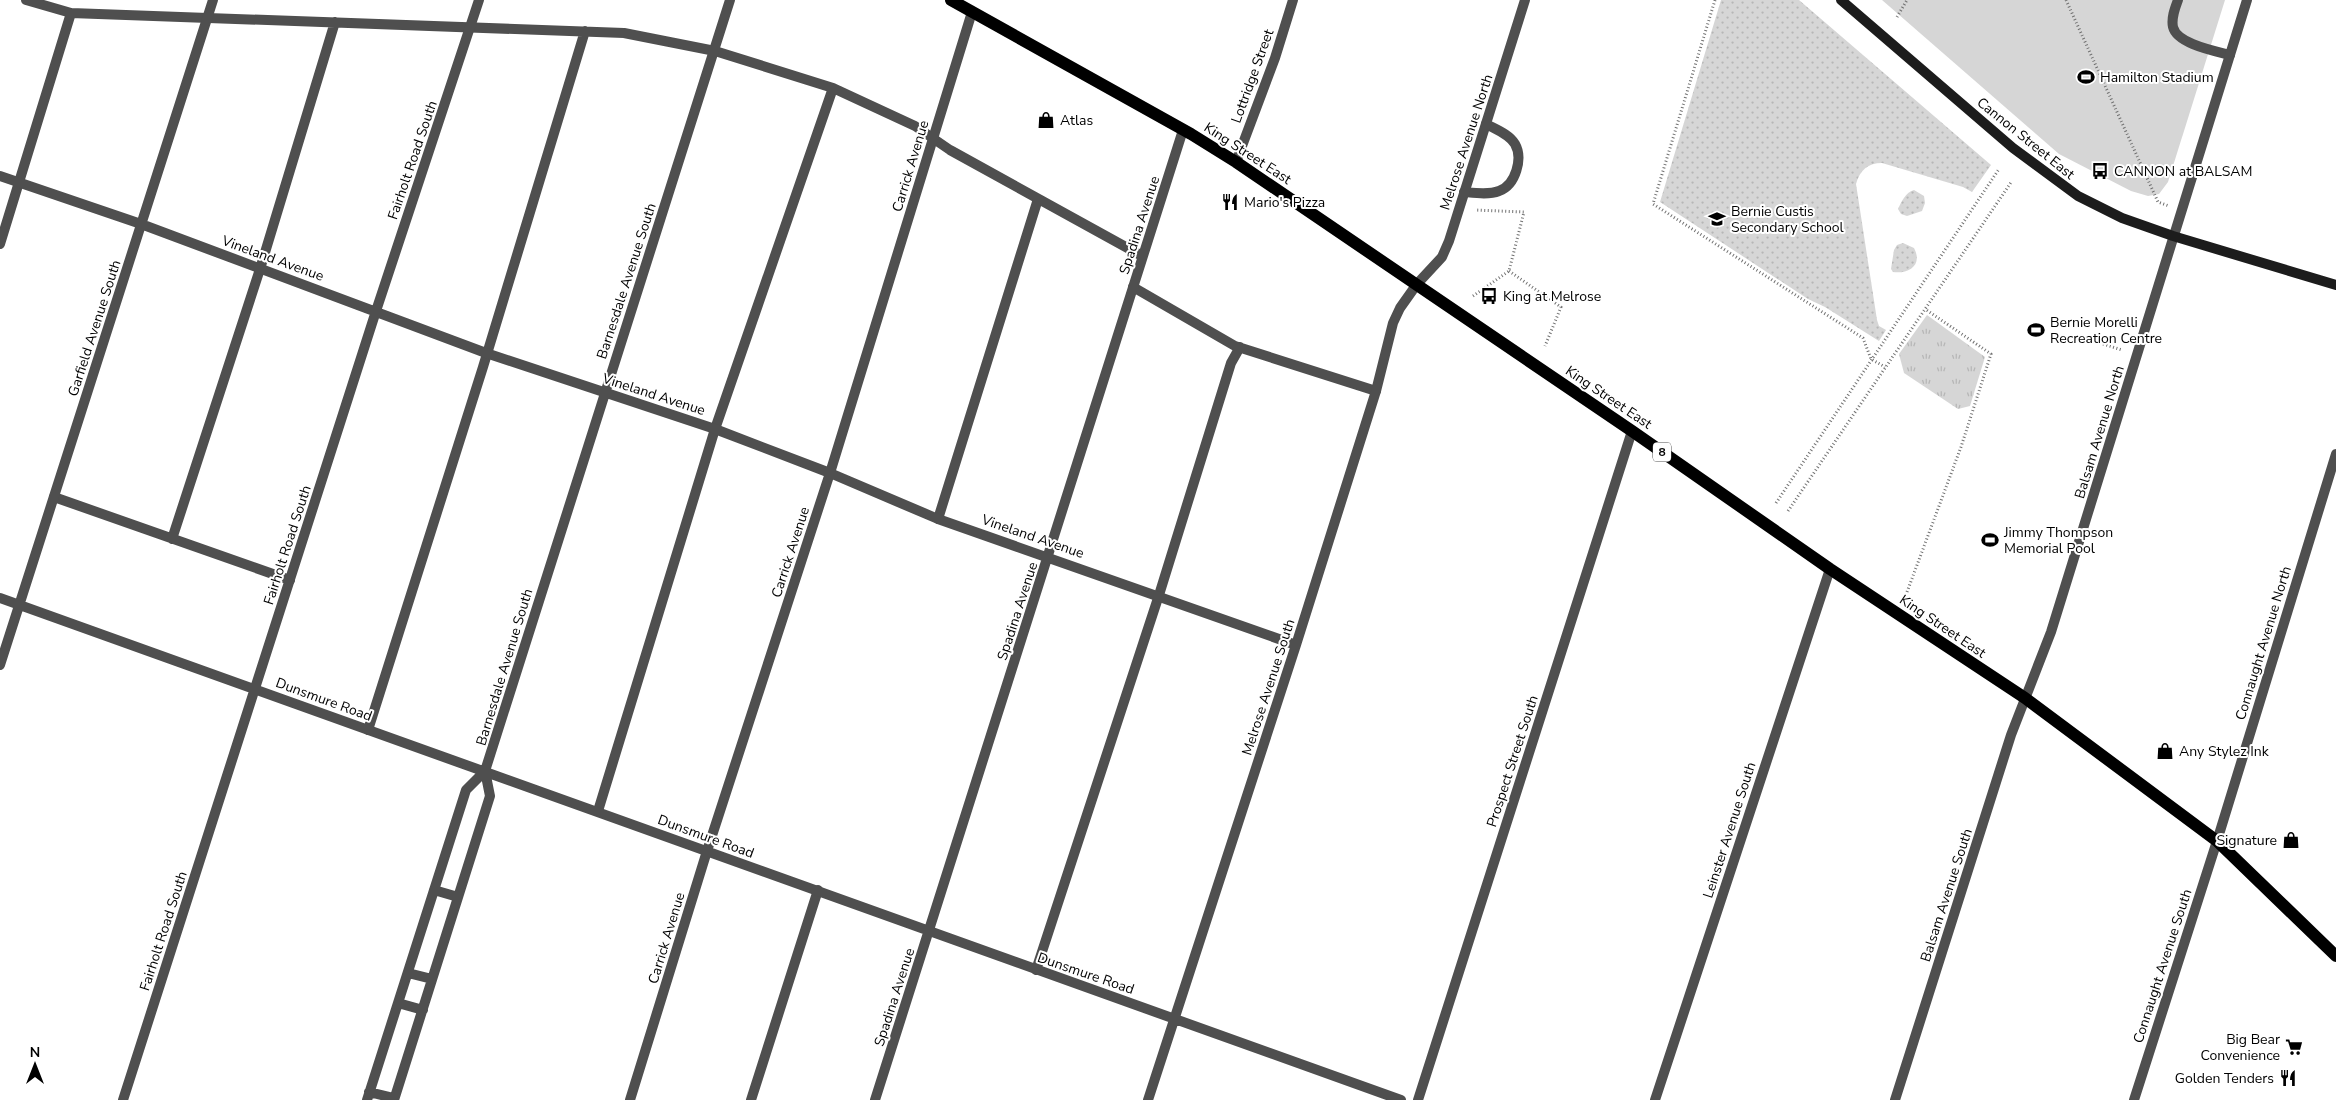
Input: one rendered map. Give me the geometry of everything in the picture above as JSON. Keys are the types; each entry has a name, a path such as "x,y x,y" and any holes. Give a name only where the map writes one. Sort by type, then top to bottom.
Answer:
{"main road":[{"name":"King Street East","path":"951,0 1183,130 1236,162 1632,431 1830,569 2025,698 2217,840 2336,956"},
{"name":"Cannon Street East","path":"1841,0 2013,148 2078,196 2122,218 2173,236 2336,285"}],"street":[{"path":"26,0 71,13 624,33 716,51 833,88 914,126 950,150 1142,256"},
{"name":"Garfield Avenue South","path":"0,665 213,0"},
{"name":"Fairholt Road South","path":"123,1100 376,311 472,27 479,0"},
{"name":"Barnesdale Avenue South","path":"485,772 604,393 716,51 730,0"},
{"name":"Lottridge Street","path":"1236,162 1275,58 1293,0"},
{"name":"Melrose Avenue North","path":"1417,284 1442,257 1525,0"},
{"path":"2178,0 2173,15 2173,28 2179,37 2191,44 2230,55"},
{"name":"Balsam Avenue North","path":"2025,698 2051,632 2247,0"},
{"name":"Carrick Avenue","path":"630,1100 707,851 830,473 972,12"},
{"path":"0,244 71,13"},
{"path":"172,539 260,269 335,22"},
{"path":"368,730 480,376 585,31"},
{"path":"598,811 716,429 833,88"},
{"path":"1464,192 1485,194 1501,191 1517,171 1518,155 1515,144 1509,137 1486,124"},
{"name":"Spadina Avenue","path":"875,1100 1183,130"},
{"name":"Vineland Avenue","path":"0,176 141,224 486,353 716,429 830,473 938,518 1296,645"},
{"path":"938,518 1038,199"},
{"name":"Melrose Avenue South","path":"1148,1100 1296,645 1376,391 1394,323 1400,308 1417,284"},
{"path":"1133,287 1240,348 1376,391"},
{"path":"1036,970 1159,595 1231,363 1240,348"},
{"name":"Prospect Street South","path":"1418,1100 1632,431"},
{"name":"Connaught Avenue North","path":"2217,840 2336,454"},
{"path":"54,497 290,580"},
{"name":"Leinster Avenue South","path":"1655,1100 1830,569"},
{"name":"Dunsmure Road","path":"0,598 1402,1100"},
{"name":"Balsam Avenue South","path":"1895,1100 2025,698"},
{"path":"485,772 490,796 394,1099 368,1096 466,790 485,772"},
{"name":"Connaught Avenue South","path":"2134,1100 2217,840"},
{"path":"434,890 458,897"},
{"path":"751,1100 818,890"},
{"path":"408,973 432,979"},
{"path":"398,1003 423,1010"}],"path":[{"path":"1715,0 1653,204 1863,338 1872,359 1885,367"},
{"path":"1897,17 1908,0"},
{"path":"2066,0 2158,202 2181,212"},
{"path":"1776,502 1999,169"},
{"path":"1788,511 2012,180"},
{"path":"1473,296 1509,271 1524,212 1475,210"},
{"path":"1509,271 1561,307 1545,346"},
{"path":"1906,592 1961,448 1991,354 1925,309"},
{"path":"2103,344 2123,350"}],"green space":[{"path":"1721,0 1799,0 1991,165 1972,192 1963,187 1882,163 1873,164 1862,171 1856,184 1877,320 1879,326 1886,330 1879,341 1825,307 1808,299 1660,202"},
{"name":"Hamilton Stadium","path":"1882,0 2225,0 2168,182 2159,194 2148,196 2131,191 2059,154"},
{"path":"1914,190 1924,196 1925,203 1922,211 1907,216 1901,214 1898,209 1901,203 1906,195"},
{"path":"1903,243 1914,248 1917,259 1916,264 1909,270 1893,272 1891,269 1894,250 1897,245"},
{"path":"1927,315 1985,357 1970,406 1958,409 1904,373 1899,354"}],"place":[{"name":"Hamilton Stadium","path":"2086,77"},
{"name":"Atlas","path":"1046,120"},
{"name":"CANNON at BALSAM","path":"2100,171"},
{"name":"Mario's Pizza","path":"1230,202"},
{"name":"Bernie Custis Secondary School","path":"1717,219"},
{"name":"King at Melrose","path":"1489,296"},
{"name":"Bernie Morelli Recreation Centre","path":"2036,330"},
{"name":"Jimmy Thompson Memorial Pool","path":"1990,540"},
{"name":"Any Stylez Ink","path":"2165,751"},
{"name":"Signature","path":"2291,840"},
{"name":"Big Bear Convenience","path":"2294,1047"},
{"name":"Golden Tenders","path":"2288,1078"}]}
